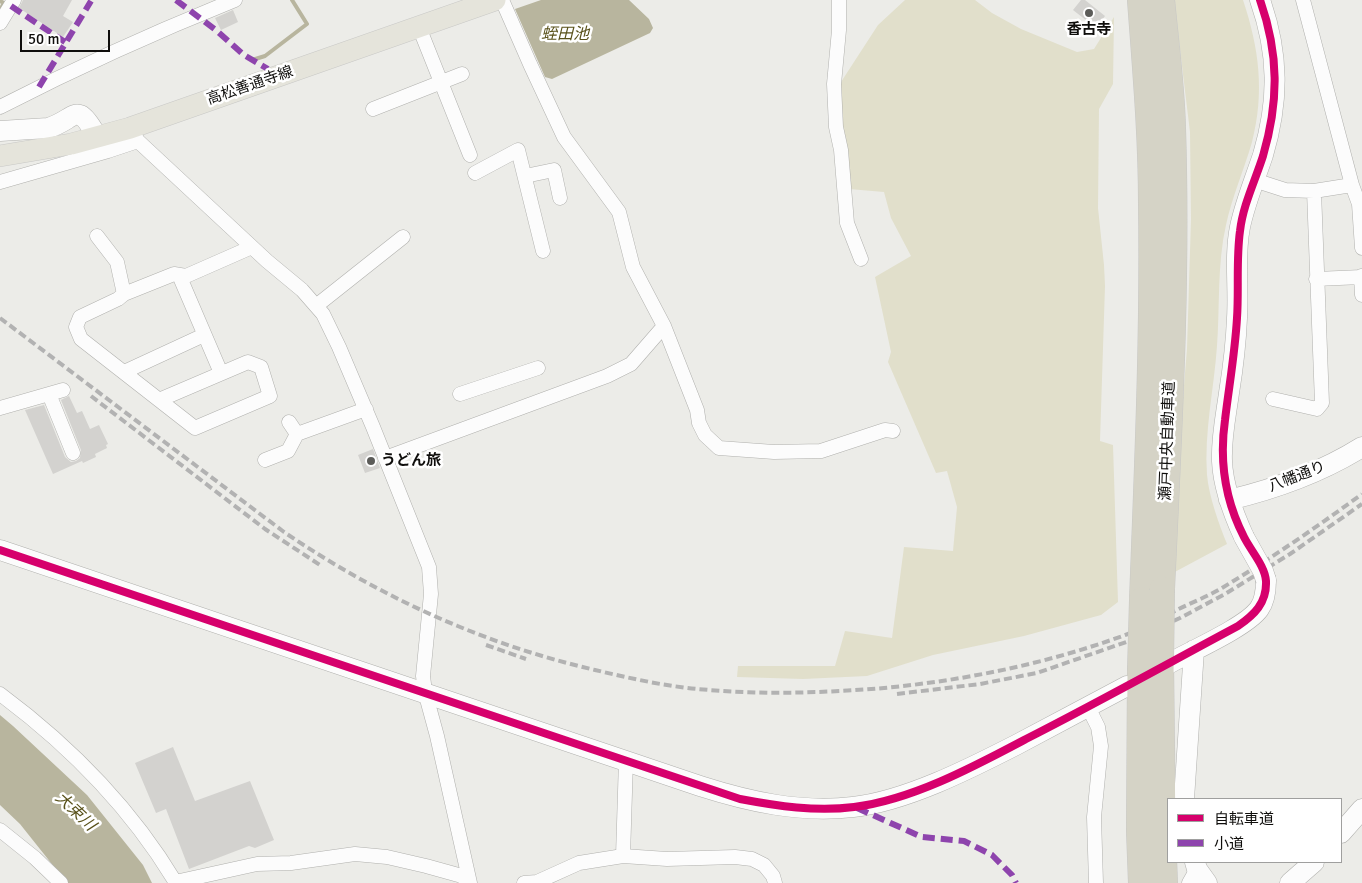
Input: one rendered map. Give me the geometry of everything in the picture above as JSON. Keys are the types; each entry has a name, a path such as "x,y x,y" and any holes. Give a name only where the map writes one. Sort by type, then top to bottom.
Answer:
{"highway":[{"name":"瀬戸中央自動車道","path":"1140,0 1145,63 1151,202 1152,594 1139,831 1141,883"},
{"name":"瀬戸中央自動車道","path":"1152,594 1168,455 1174,220 1173,126 1162,0"},
{"name":"瀬戸中央自動車道","path":"1149,670 1163,832 1165,883"}],"main road":[{"name":"高松善通寺線","path":"0,156 72,144 97,137 134,134 419,26 495,0"}],"street":[{"path":"0,23 14,0"},
{"path":"0,107 48,83 235,0"},
{"path":"502,0 564,137 619,212 633,266 664,326 705,435 720,448 774,452 821,451 884,430 894,431"},
{"path":"839,0 839,30 834,84 836,127 841,150 847,223 861,259"},
{"path":"0,550 745,800 790,807 854,807 888,799 962,772 1088,708 1149,670 1194,650 1238,626 1258,610 1264,596 1266,580 1263,571 1244,537 1229,500 1223,471 1222,447 1237,319 1240,230 1269,133 1276,88 1272,44 1267,19 1260,0"},
{"path":"1303,0 1352,185 1359,204 1362,247"},
{"path":"419,26 470,155"},
{"path":"373,109 462,74"},
{"path":"0,131 48,128 68,117 76,115 87,119 97,137"},
{"path":"0,182 54,167 134,134 252,247 302,290 323,314 366,409 429,567 431,594 423,676 425,692 437,736 469,883"},
{"path":"475,173 518,150 543,251"},
{"path":"525,176 554,170 560,198"},
{"path":"1254,180 1285,190 1314,191 1352,185"},
{"path":"1273,399 1318,408 1322,403 1314,191"},
{"path":"98,236 117,262 124,294"},
{"path":"316,306 403,237"},
{"path":"107,248 118,240"},
{"path":"159,400 248,362 261,367 270,396 195,428 159,400 124,372 81,339 76,327 80,316 118,299 124,294 174,274 186,276 252,247"},
{"path":"179,275 220,374"},
{"path":"1316,279 1362,276 1362,295"},
{"path":"386,458 607,376 631,364 664,326"},
{"path":"124,372 204,335"},
{"path":"460,394 514,369 538,368"},
{"path":"0,408 63,390"},
{"path":"49,394 73,453"},
{"path":"265,460 288,451 297,434 366,409"},
{"path":"289,422 297,434"},
{"name":"八幡通り","path":"1229,500 1249,495 1312,472 1362,448"},
{"path":"1184,798 1194,650"},
{"path":"0,694 23,711 85,766 136,823 175,883 257,864 291,863 355,854 387,857 426,866 462,876 469,883"},
{"path":"1088,708 1098,727 1100,746 1094,817 1096,883"},
{"path":"623,856 626,760"},
{"path":"1342,832 1362,809"},
{"path":"0,830 35,858 61,883"},
{"path":"524,883 537,882 580,863 623,856 667,859 735,857 749,859 764,865 773,876 775,883"},
{"path":"1290,883 1313,863"}],"shaded area":[{"path":"905,0 975,0 992,13 1021,29 1077,52 1094,49 1114,17 1113,84 1099,109 1098,208 1105,286 1100,441 1113,445 1118,602 1101,615 1024,636 933,655 867,676 803,679 737,677 738,666 835,666 845,631 892,638 904,547 953,551 957,507 947,471 936,473 888,362 891,352 875,277 911,256 891,218 884,192 849,189 842,118 841,82 878,25"},
{"path":"1174,0 1243,0 1253,35 1259,88 1256,124 1252,142 1231,204 1223,240 1217,346 1208,427 1207,475 1210,492 1227,544 1171,574 1187,349 1191,219 1190,132"}],"water":[{"name":"蛭田池","path":"541,0 629,0 649,19 653,28 650,33 552,79 545,77 515,9"},
{"name":"大束川","path":"0,715 87,795 143,865 152,883 67,883 20,824 0,805"}],"building":[{"path":"23,0 72,0 63,16 73,22 63,37 19,8"},
{"name":"香古寺","path":"1081,0 1085,0 1105,16 1096,28 1073,10"},
{"path":"233,10 238,22 221,30 215,18"},
{"path":"69,396 77,413 82,411 90,429 99,425 108,444 106,445 107,448 95,454 96,457 53,474 25,410 44,405 65,457 71,462 76,461 80,458 81,450 61,400"},
{"name":"うどん旅","path":"373,449 380,468 365,473 358,455"},
{"path":"173,747 195,801 250,781 274,840 255,848 249,846 189,869 166,809 156,813 135,763"}],"waterway":[{"path":"252,60 265,56 307,24 292,0"},
{"path":"0,1 4,3 0,10"}],"railway":[{"path":"0,318 284,532 320,556 357,577 433,616 513,647 595,670 685,688 768,693 884,688 977,675 1068,654 1134,632 1216,591 1258,566 1362,494"},
{"path":"91,396 265,529 320,565"},
{"path":"897,694 980,684 1037,673 1132,640 1180,618 1225,594 1290,554 1362,504"},
{"path":"486,645 526,659"}],"marked path":[{"path":"176,0 217,31 244,55 268,69"},
{"path":"39,87 91,1"},
{"path":"11,6 65,42"},
{"path":"857,808 922,837 964,841 992,855 1012,875 1016,883"}],"cycle path":[{"path":"0,550 740,799 797,808 854,807 898,797 943,780 1079,712 1238,626 1254,613 1262,602 1266,589 1265,575 1237,523 1228,495 1223,466 1223,436 1238,307 1240,231 1246,202 1263,156 1272,116 1274,97 1274,59 1271,39 1260,0"}],"place":[{"name":"香古寺","path":"1089,13"},
{"name":"うどん旅","path":"371,461"}]}
